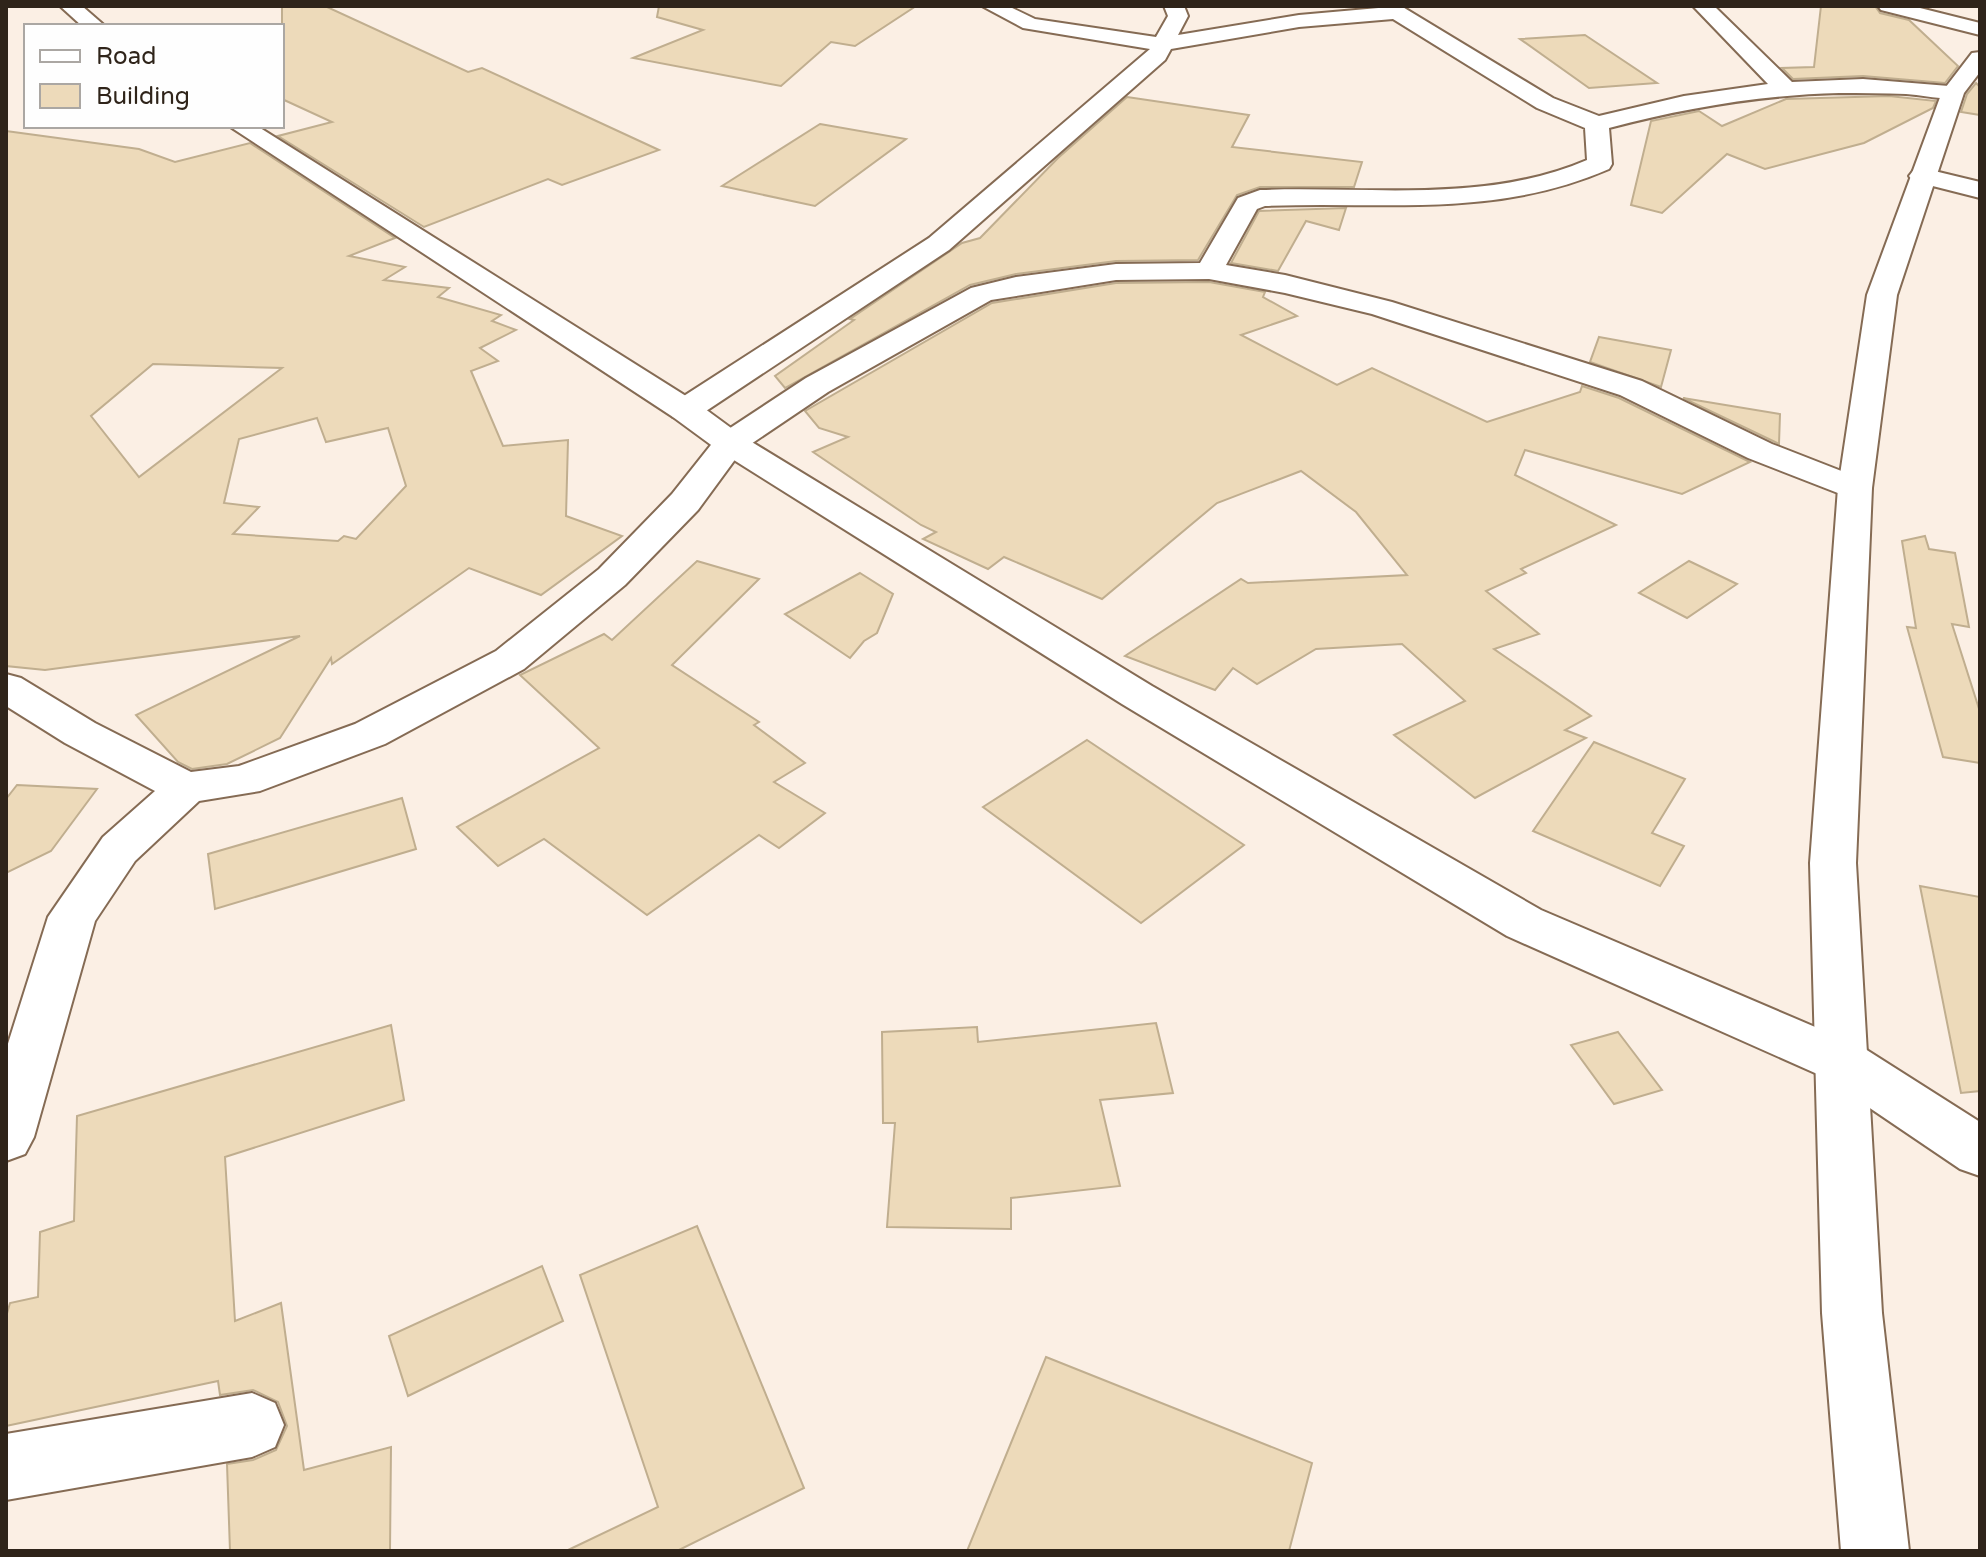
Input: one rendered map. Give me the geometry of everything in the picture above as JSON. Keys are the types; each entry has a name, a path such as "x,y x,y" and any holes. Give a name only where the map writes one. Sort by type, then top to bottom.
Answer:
{"street":[{"path":"70,6 92,24"},
{"path":"992,6 1030,24 1161,44 1394,9 1545,103 1597,124 1723,96 1971,73"},
{"path":"685,410 939,244 1157,55 1178,16 1174,6"},
{"path":"1703,6 1786,89"},
{"path":"1888,6 1980,29"},
{"path":"1875,1551 1852,1313 1833,863 1855,488 1882,295 1922,176 1971,73"},
{"path":"1209,271 1247,204 1260,198 1497,195 1572,180 1600,164 1597,124"},
{"path":"244,128 685,410 730,443 1137,695 1524,923 1843,1062 1980,1152"},
{"path":"1922,176 1980,190"},
{"path":"6,1137 72,917 119,849 186,788 244,780 370,734 510,660 612,577 685,502 730,443 817,385 981,294 1116,272 1209,271 1285,284 1382,308 1631,388 1760,451 1855,488"},
{"path":"6,687 80,733 186,788"},
{"path":"6,1467 252,1425"}],"building":[{"path":"282,6 325,6 468,72 482,68 659,150 562,185 548,179 424,227 278,136 332,122 284,100"},
{"path":"659,6 916,6 855,46 831,42 781,86 633,58 703,30 657,17"},
{"path":"1821,6 1875,6 1880,13 1909,20 1958,66 1945,83 1863,76 1793,79 1782,68 1814,67"},
{"path":"1585,35 1657,83 1589,88 1520,39"},
{"path":"1976,83 1980,87 1980,115 1961,112 1967,94"},
{"path":"1889,96 1936,101 1933,108 1864,143 1765,169 1727,154 1662,213 1631,205 1651,121 1699,111 1722,126 1786,99"},
{"path":"1127,97 1249,115 1232,147 1362,162 1354,187 1260,187 1237,195 1198,260 1116,261 1016,274 970,285 785,388 775,376 854,320 850,319 962,243 980,238 1058,158"},
{"path":"820,124 906,139 815,206 722,186"},
{"path":"6,131 139,149 175,162 250,143 395,238 349,256 405,267 384,280 449,288 438,297 501,315 492,321 516,330 480,348 498,361 471,371 503,446 568,440 566,516 622,536 541,595 469,568 332,664 331,658 280,738 227,764 192,769 178,762 136,715 300,636 45,670 6,666","holes":["153,364 282,368 139,477 91,416","317,418 326,442 388,428 406,486 356,539 344,536 338,541 233,534 259,507 224,503 239,439"]},
{"path":"1346,208 1339,230 1306,221 1278,271 1231,263 1259,211"},
{"path":"1209,282 1265,292 1263,297 1297,316 1241,335 1337,385 1372,368 1487,422 1580,392 1582,386 1619,398 1750,462 1682,494 1525,450 1515,475 1616,525 1521,569 1526,573 1486,591 1539,634 1494,649 1591,716 1565,730 1586,738 1475,798 1394,735 1465,701 1402,644 1316,649 1257,684 1233,668 1215,690 1125,656 1241,579 1248,583 1407,575 1356,512 1301,471 1217,503 1102,599 1004,557 988,569 923,539 936,532 813,452 848,437 819,428 805,411 992,303 1116,283"},
{"path":"1599,337 1671,350 1661,387 1590,362"},
{"path":"1683,398 1780,414 1779,444 1773,441"},
{"path":"1925,536 1929,549 1955,553 1969,627 1952,624 1980,712 1980,763 1943,757 1907,627 1916,628 1902,541"},
{"path":"697,561 759,579 672,665 759,722 754,725 805,763 774,782 825,813 779,848 759,835 647,915 544,839 498,866 457,827 599,748 520,675 604,634 612,640"},
{"path":"1689,561 1737,584 1687,618 1639,593"},
{"path":"860,573 893,594 877,633 864,641 850,658 785,614"},
{"path":"1087,740 1244,845 1141,923 983,807"},
{"path":"1594,742 1685,779 1652,833 1684,846 1660,886 1533,831"},
{"path":"17,785 97,789 51,851 6,873 6,799"},
{"path":"402,798 416,849 215,909 208,854"},
{"path":"1920,886 1980,897 1980,1091 1961,1093"},
{"path":"1156,1023 1173,1093 1100,1100 1120,1186 1011,1198 1011,1229 887,1227 895,1123 883,1123 882,1032 977,1027 978,1042"},
{"path":"391,1025 404,1100 225,1157 235,1321 281,1303 304,1470 391,1447 390,1551 230,1551 227,1464 253,1460 276,1450 287,1426 278,1402 253,1390 220,1395 218,1381 6,1426 6,1317 10,1303 38,1297 40,1232 74,1221 77,1116"},
{"path":"1618,1032 1662,1090 1614,1104 1571,1045"},
{"path":"697,1226 804,1488 677,1551 566,1551 658,1507 580,1275"},
{"path":"542,1266 563,1321 408,1396 389,1336"},
{"path":"1046,1357 1312,1463 1289,1551 967,1551"}]}
